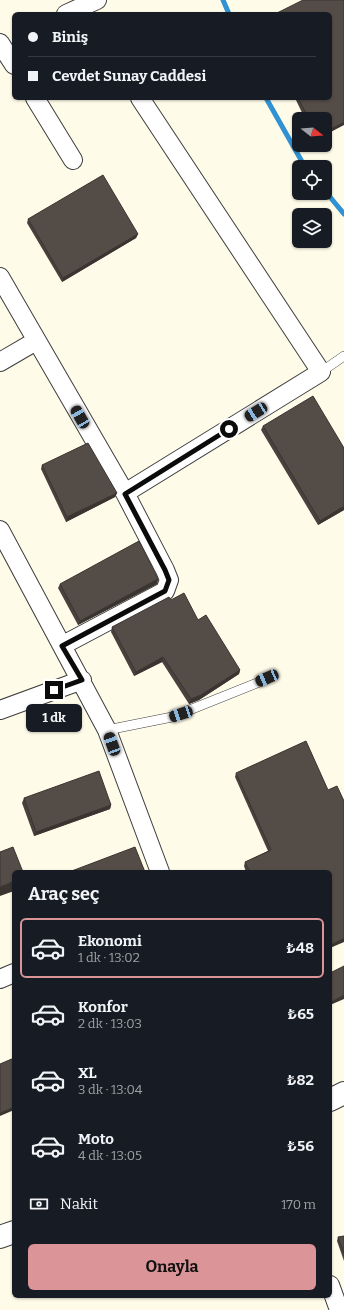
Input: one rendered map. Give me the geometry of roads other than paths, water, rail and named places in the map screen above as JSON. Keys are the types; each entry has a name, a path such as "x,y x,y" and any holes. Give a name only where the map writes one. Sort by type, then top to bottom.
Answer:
{"street":[{"path":"73,12 90,7"},
{"path":"12,38 0,43 12,62"},
{"path":"36,100 73,160"},
{"path":"125,494 321,372 141,100"},
{"path":"0,277 125,494 169,580 165,591 62,646"},
{"path":"0,362 36,341"},
{"path":"0,530 62,646 82,680 107,730 159,870"},
{"path":"0,710 82,680"},
{"path":"0,979 12,974"},
{"path":"332,1099 344,1093"},
{"path":"0,1237 12,1233"},
{"path":"332,1291 339,1310"}],"lane":[{"path":"321,372 344,356"},
{"path":"107,730 178,715 267,678"}],"waterway":[{"path":"223,0 228,12"},
{"path":"267,100 301,160"},
{"path":"332,199 344,214"}]}
